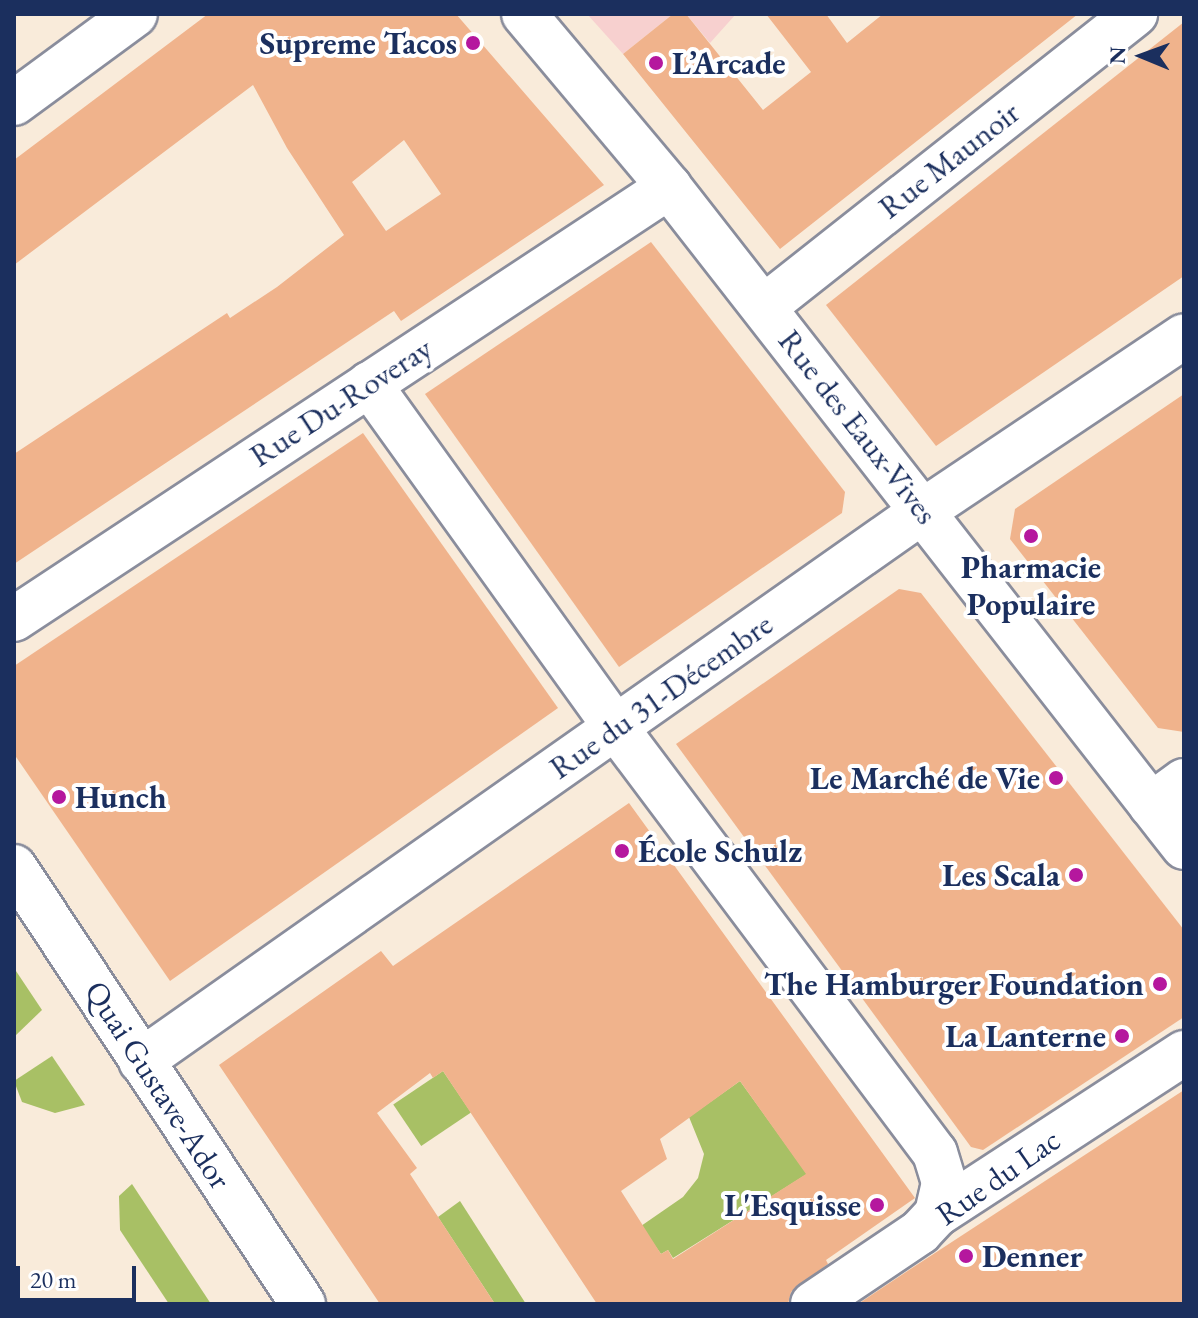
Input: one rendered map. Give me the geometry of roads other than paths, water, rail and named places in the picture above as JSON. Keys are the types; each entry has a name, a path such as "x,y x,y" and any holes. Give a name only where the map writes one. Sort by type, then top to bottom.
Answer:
{"street":[{"path":"14,103 135,14"},
{"name":"Rue des Eaux-Vives","path":"524,14 669,187 923,511 1168,793 1184,847"},
{"name":"Rue Maunoir","path":"764,307 1135,14"},
{"name":"Rue Du-Roveray","path":"14,619 669,187"},
{"name":"Rue du 31-Décembre","path":"141,1061 923,511 1184,336"},
{"path":"369,384 616,728 935,1153 944,1183 937,1214"},
{"name":"Quai Gustave-Ador","path":"14,867 303,1304"},
{"name":"Rue du Lac","path":"813,1304 920,1232 937,1214 1184,1053"}],"place":[{"name":"Supreme Tacos","path":"473,43"},
{"name":"L’Arcade","path":"656,63"},
{"name":"Pharmacie Populaire","path":"1031,536"},
{"name":"Le Marché de Vie","path":"1056,778"},
{"name":"Hunch","path":"59,797"},
{"name":"École Schulz","path":"622,851"},
{"name":"Les Scala","path":"1076,875"},
{"name":"The Hamburger Foundation","path":"1160,984"},
{"name":"La Lanterne","path":"1122,1036"},
{"name":"L'Esquisse","path":"877,1205"},
{"name":"Denner","path":"966,1256"}]}
